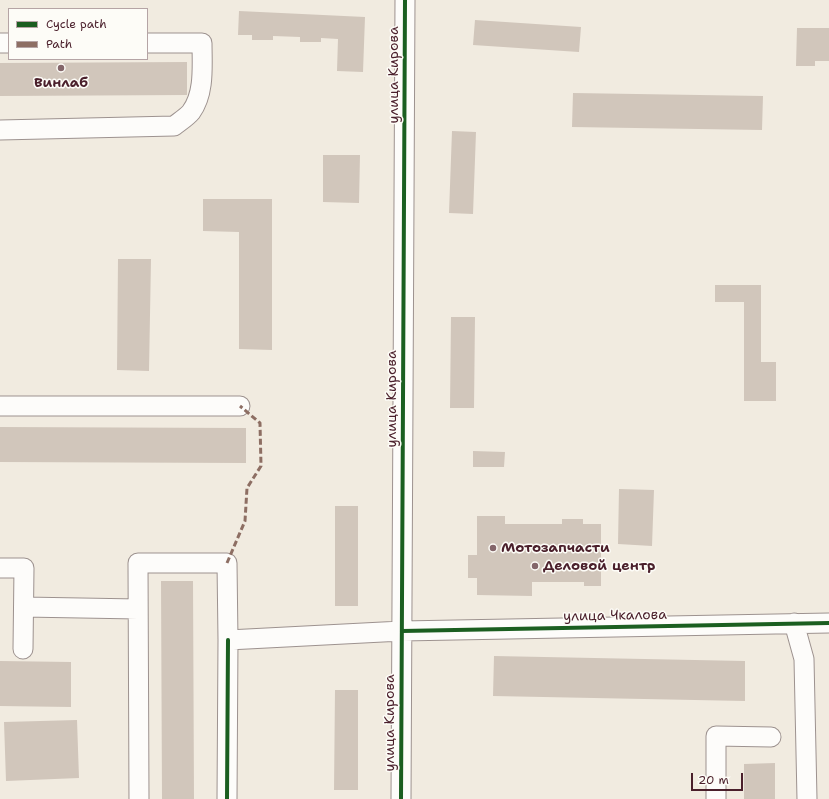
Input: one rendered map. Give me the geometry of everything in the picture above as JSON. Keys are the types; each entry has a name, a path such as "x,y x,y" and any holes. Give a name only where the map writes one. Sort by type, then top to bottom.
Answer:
{"street":[{"name":"улица Кирова","path":"401,799 405,0"},
{"path":"0,130 174,126 191,112 198,97 202,79 202,43 148,43"},
{"path":"0,406 240,406"},
{"path":"139,799 138,563 227,563 227,799"},
{"path":"0,568 24,568 23,649"},
{"path":"24,606 138,609"},
{"name":"улица Чкалова","path":"228,640 402,631 829,622"},
{"path":"794,623 804,659 807,799"},
{"path":"716,799 716,736 771,737"}],"building":[{"path":"239,11 365,17 363,72 337,71 338,39 321,38 321,42 300,42 300,37 273,36 273,40 252,40 252,35 238,35"},
{"path":"475,20 581,27 579,52 473,45"},
{"path":"797,28 829,28 829,61 815,61 815,66 796,66"},
{"path":"187,62 187,95 0,96 0,63"},
{"path":"573,93 763,96 762,130 572,127"},
{"path":"452,131 476,132 473,214 449,213"},
{"path":"323,155 360,155 359,203 323,202"},
{"path":"203,199 272,199 272,350 239,349 239,232 203,231"},
{"path":"118,259 151,259 149,371 117,370"},
{"path":"715,285 761,285 761,362 776,362 776,401 744,401 744,302 715,302"},
{"path":"451,317 475,317 474,408 450,408"},
{"path":"0,427 246,428 246,463 0,462"},
{"path":"473,451 505,452 504,467 473,467"},
{"path":"619,489 654,490 652,546 618,544"},
{"path":"335,506 358,506 358,606 335,606"},
{"name":"Деловой центр","path":"477,516 505,516 505,524 562,524 562,519 583,519 583,524 601,524 601,586 584,586 584,582 532,582 532,596 477,595 477,578 468,578 468,555 477,555"},
{"path":"161,581 193,581 194,799 162,799"},
{"path":"494,656 745,661 745,701 493,696"},
{"path":"0,661 71,662 71,707 0,706"},
{"path":"335,690 358,690 358,790 334,790"},
{"path":"77,720 79,778 6,781 4,722"},
{"path":"775,763 775,799 744,799 744,764"}],"marked path":[{"path":"227,563 245,521 247,488 261,466 260,423 240,406"}],"cycle path":[{"path":"401,799 405,0"},
{"path":"402,631 829,623"},
{"path":"227,799 228,640"}],"place":[{"name":"Винлаб","path":"61,68"},
{"name":"Мотозапчасти","path":"493,548"},
{"name":"Деловой центр","path":"535,566"}]}
